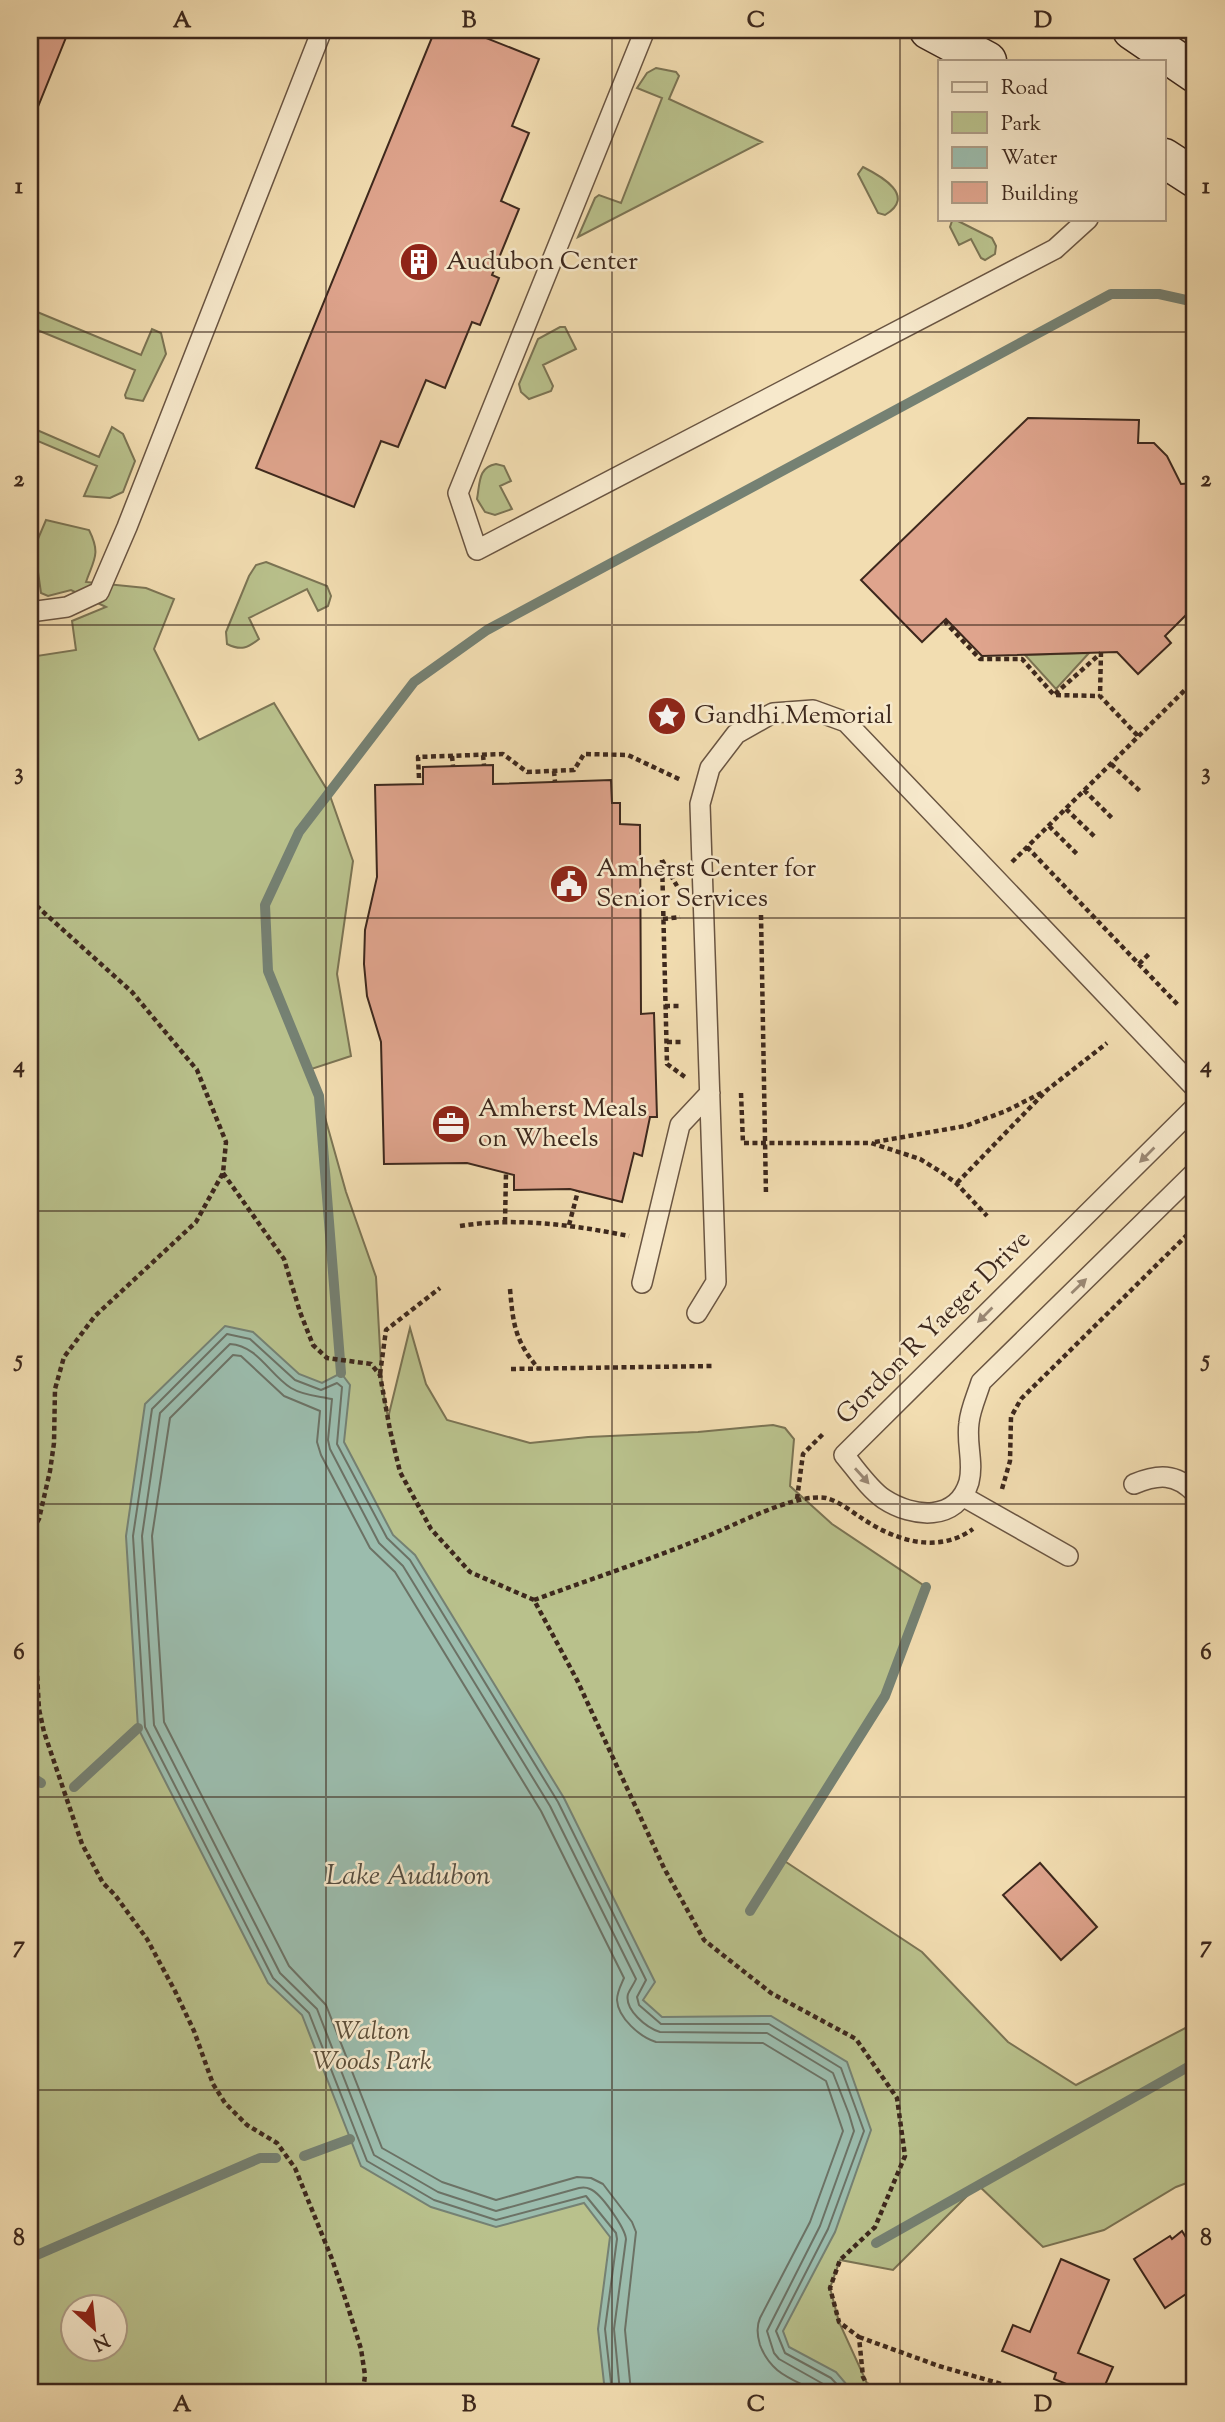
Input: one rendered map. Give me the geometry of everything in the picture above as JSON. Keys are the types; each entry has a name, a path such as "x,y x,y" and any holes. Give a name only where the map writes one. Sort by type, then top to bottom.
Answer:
{"main road":[{"path":"929,30 985,60"},
{"path":"1132,30 1195,73"},
{"path":"1166,159 1195,178"}],"lane":[{"path":"30,612 67,607 99,592 322,30"},
{"path":"645,30 458,493 477,550 1055,249 1087,220"},
{"path":"696,1312 716,1282 700,804 710,768 736,734 773,713 813,710 846,722 1195,1088"},
{"path":"642,1283 680,1125 710,1093"},
{"name":"Gordon R Yaeger Drive","path":"964,1497 954,1507 935,1513 901,1507 882,1498 844,1455 1195,1107"},
{"path":"1068,1556 964,1497 970,1480 972,1457 968,1439 969,1421 981,1382 1195,1172"},
{"path":"1134,1484 1152,1476 1170,1477 1188,1486 1195,1493"}],"path":[{"path":"948,621 946,623 980,659 1022,659 1054,695 1100,696"},
{"path":"1054,695 1101,652 1100,696 1138,736"},
{"path":"1010,864 1195,680"},
{"path":"419,778 418,757 503,754 527,772 574,770 584,754 628,755 681,780"},
{"path":"483,755 484,765"},
{"path":"453,756 453,766"},
{"path":"1111,764 1140,792"},
{"path":"678,787 690,769"},
{"path":"554,771 555,782"},
{"path":"1084,790 1113,819"},
{"path":"1066,808 1095,837"},
{"path":"1049,826 1077,854"},
{"path":"1027,847 1178,1005"},
{"path":"662,860 667,1064 690,1080"},
{"path":"30,900 132,992 197,1070 226,1142 223,1173 196,1222 94,1316 64,1357 55,1389 54,1443 50,1471 39,1519 30,1535"},
{"path":"761,915 766,1195"},
{"path":"1139,964 1149,954"},
{"path":"957,1183 1047,1090 1107,1043"},
{"path":"741,1093 743,1143 871,1143 965,1126 1006,1111 1047,1090"},
{"path":"871,1143 920,1159 957,1183 988,1216"},
{"path":"223,1173 284,1259 313,1345 327,1358 371,1364 380,1375"},
{"path":"505,1222 506,1173"},
{"path":"569,1225 578,1191"},
{"path":"460,1226 505,1222 569,1225 639,1238"},
{"path":"534,1600 704,1538 797,1499 827,1498 883,1532 911,1542 937,1543 963,1536 991,1513 1002,1490 1010,1461 1011,1417 1021,1399 1195,1227"},
{"path":"440,1288 386,1330 380,1375 400,1472 431,1528 470,1572 534,1600 577,1680 664,1868 704,1940 771,1993 856,2039 897,2098 905,2156 875,2227 840,2260 830,2288 839,2322 859,2336 939,2366 1029,2392"},
{"path":"509,1289 516,1336 523,1350 539,1369"},
{"path":"511,1369 712,1366"},
{"path":"797,1499 803,1454 824,1433"},
{"path":"30,1617 35,1637 39,1709 44,1732 82,1844 103,1883 132,1917 153,1950 194,2031 213,2084 225,2103 247,2125 277,2143 295,2168 332,2259 361,2349 365,2375 363,2392"},
{"path":"859,2336 863,2377 871,2392"}],"green space":[{"path":"656,68 676,72 679,76 669,99 762,142 578,237 595,198 599,195 621,203 662,98 637,88 647,73"},
{"path":"863,167 886,181 897,194 898,201 894,208 885,215 878,213 858,174"},
{"path":"956,220 992,238 996,246 995,254 985,260 981,258 971,239 959,245 950,227 952,221"},
{"path":"30,309 141,355 152,329 161,333 166,354 143,401 126,398 125,395 135,370 30,327"},
{"path":"565,327 576,349 543,365 553,386 551,391 529,399 521,392 519,384 538,339"},
{"path":"30,427 99,457 112,427 123,434 135,461 123,492 110,498 84,496 97,466 38,441 30,458"},
{"path":"496,464 504,466 511,481 500,486 512,509 495,515 485,512 477,499 483,472"},
{"name":"Walton Woods Park","path":"46,520 89,530 95,551 94,562 86,582 146,588 174,599 154,649 199,740 274,703 329,793 353,861 337,974 351,1056 308,1070 319,1096 346,1192 376,1277 382,1384 388,1418 410,1328 426,1384 447,1420 530,1443 773,1425 785,1428 794,1439 790,1486 832,1524 926,1587 885,1696 783,1860 922,1952 1008,2042 1076,2085 1195,2023 1195,2180 1176,2187 1104,2230 1043,2247 978,2185 893,2270 840,2260 830,2288 839,2322 871,2392 30,2392 30,657 76,650 72,621 106,607 71,590 48,596 41,593 37,565 30,566 30,544 35,546"},
{"path":"266,562 327,586 331,596 328,606 318,611 307,589 249,618 259,639 255,642 240,648 227,644 226,632 249,576 256,565"},
{"path":"1089,653 1056,689 1025,655"}],"water":[{"name":"Lake Audubon","path":"225,1326 253,1332 299,1374 322,1383 341,1373 350,1385 344,1442 393,1535 415,1555 564,1798 655,1982 643,2000 662,2017 771,2016 847,2062 871,2130 835,2232 783,2331 789,2347 836,2372 853,2392 605,2392 598,2329 610,2237 584,2203 496,2227 431,2207 361,2166 302,2015 268,1983 138,1728 126,1536 145,1404"}],"building":[{"path":"30,30 69,30 31,124 30,123"},
{"name":"Audubon Center","path":"435,30 466,30 539,59 512,126 529,133 501,201 519,209 492,275 499,278 480,325 472,322 445,388 426,380 398,447 381,441 354,507 256,468"},
{"path":"1028,418 1139,420 1138,443 1154,443 1167,456 1181,484 1195,483 1195,606 1165,636 1171,643 1138,674 1117,652 982,656 946,619 922,642 861,580"},
{"path":"493,765 493,784 611,780 612,803 620,803 620,824 640,825 641,1014 654,1013 657,1117 650,1117 642,1156 634,1153 622,1202 570,1189 514,1190 514,1175 467,1163 384,1164 381,1042 367,996 364,964 365,930 377,877 375,785 423,784 423,767"},
{"path":"1040,1863 1097,1927 1061,1960 1003,1895"},
{"path":"1182,2231 1195,2252 1195,2288 1165,2308 1134,2259"},
{"path":"1061,2259 1109,2280 1078,2353 1113,2367 1102,2392 1086,2392 1054,2379 1056,2373 1002,2351 1013,2325 1030,2332"}],"waterway":[{"path":"341,1373 319,1096 268,971 265,905 299,832 414,682 487,630 1111,294 1159,294 1195,302"},
{"path":"750,1911 885,1696 926,1587"},
{"path":"74,1787 138,1728"},
{"path":"30,1776 41,1783"},
{"path":"876,2243 1195,2063"},
{"path":"304,2156 350,2139"},
{"path":"30,2258 260,2158 276,2158"}],"place":[{"name":"Audubon Center","path":"419,262"},
{"name":"Gandhi Memorial","path":"667,716"},
{"name":"Amherst Center for Senior Services","path":"569,884"},
{"name":"Amherst Meals on Wheels","path":"451,1124"}]}
